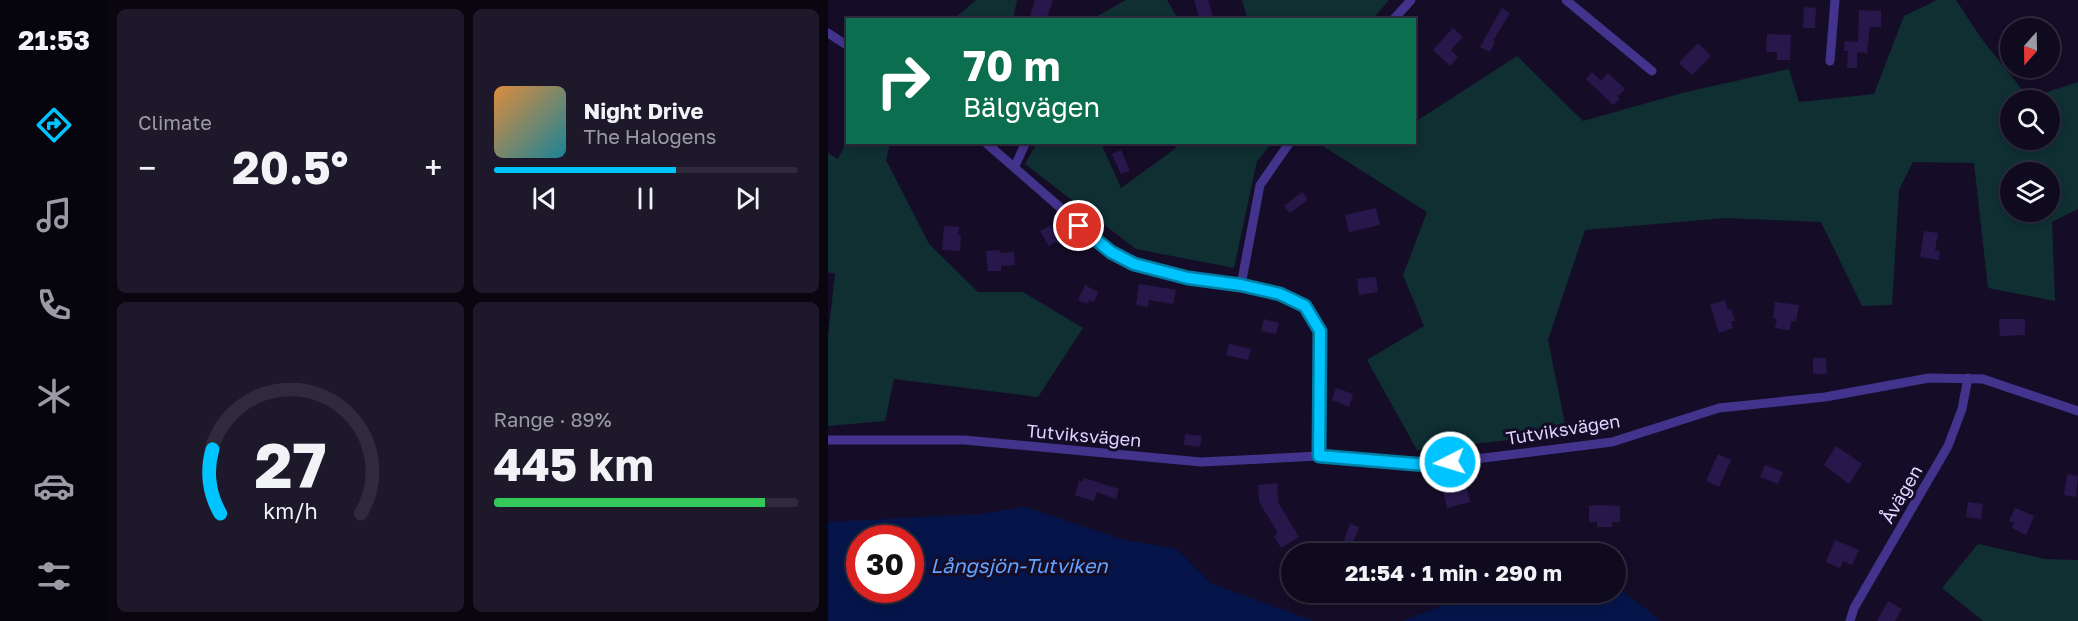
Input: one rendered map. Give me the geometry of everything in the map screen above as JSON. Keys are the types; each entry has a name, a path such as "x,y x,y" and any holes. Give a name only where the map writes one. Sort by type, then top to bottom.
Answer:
{"street":[{"path":"1395,18 1411,0"},
{"path":"1566,0 1652,71"},
{"path":"1830,61 1835,0"},
{"path":"828,33 846,45"},
{"path":"988,144 1015,166 1079,226 1111,252 1134,264 1188,278 1241,285 1280,294 1305,306 1320,331 1319,456"},
{"path":"1015,166 1025,144"},
{"path":"1241,285 1260,185 1289,144"},
{"name":"Tutviksvägen","path":"828,440 964,441 1201,462 1319,456 1427,465 1612,442 1719,408 1825,397 1929,378 1983,379 2078,411"},
{"name":"Åvägen","path":"1850,621 1854,608 1948,446 1962,409 1968,378"}],"green space":[{"path":"976,0 1017,0 1013,18 955,18"},
{"path":"1126,0 1167,0 1177,18 1094,18"},
{"path":"1242,0 1389,0 1374,18 1247,18"},
{"path":"1937,0 1956,0 2000,62 2000,78 2013,78 2023,90 2000,90 2000,150 2060,150 2060,90 2054,90 2078,82 2078,209 2060,218 2060,162 2000,162 2000,222 2052,222 2055,301 1988,288 1974,163 1913,162 1899,190 1892,305 1862,306 1821,222 1726,218 1585,230 1548,340 1567,434 1417,450 1367,360 1424,326 1403,275 1427,212 1320,144 1416,144 1416,121 1517,56 1583,121 1686,92 1789,69 1799,102 1874,94 1904,16"},
{"path":"846,143 890,144 886,160 929,244 978,292 1023,292 1083,328 1038,397 894,379 885,421 828,426 828,336 835,274 828,272 828,153 838,159"},
{"path":"1036,144 1101,144 1121,188 1175,149 1177,144 1271,144 1257,161 1234,268 1136,249 1025,164"},
{"path":"1978,544 2045,559 2078,560 2078,621 1983,621 1942,588"}],"water":[{"name":"Långsjön-Tutviken","path":"1025,507 1124,540 1177,549 1212,584 1314,621 828,621 828,522 981,514"},
{"path":"1626,594 1661,621 1403,621 1448,603 1626,603"}],"building":[{"path":"1035,0 1053,0 1047,18 1030,15"},
{"path":"1194,0 1208,0 1213,18 1199,18"},
{"path":"1804,7 1816,8 1815,28 1803,28"},
{"path":"1502,8 1510,13 1493,41 1495,42 1490,52 1480,47"},
{"path":"1859,10 1881,11 1881,27 1870,27 1867,53 1857,52 1857,68 1847,68 1848,51 1844,51 1845,41 1858,42"},
{"path":"1453,28 1463,37 1451,50 1458,57 1450,66 1433,50"},
{"path":"1767,34 1791,35 1790,60 1777,60 1777,52 1766,52"},
{"path":"1698,43 1711,56 1692,75 1679,63"},
{"path":"1592,72 1601,81 1608,73 1625,89 1618,96 1613,92 1620,99 1613,105 1586,79"},
{"path":"1121,150 1130,171 1121,174 1112,154"},
{"path":"1302,192 1308,199 1290,213 1284,206"},
{"path":"1376,208 1380,225 1349,232 1345,215"},
{"path":"1051,225 1059,240 1049,246 1040,231"},
{"path":"944,226 959,227 960,251 942,250"},
{"path":"1924,231 1938,233 1935,250 1940,251 1939,260 1920,257"},
{"path":"1000,250 1000,253 1014,252 1015,265 1001,266 1001,271 988,271 986,251"},
{"path":"1376,277 1378,292 1359,295 1357,279"},
{"path":"1139,284 1176,290 1173,304 1149,300 1148,307 1136,305"},
{"path":"1085,285 1098,292 1094,302 1089,300 1087,304 1078,300"},
{"path":"1725,300 1735,321 1731,321 1733,328 1719,333 1710,305"},
{"path":"1775,302 1799,305 1796,322 1791,321 1790,330 1775,328 1777,319 1773,318"},
{"path":"1264,319 1279,323 1276,334 1261,331"},
{"path":"1999,319 2025,319 2025,335 2000,336"},
{"path":"1229,344 1251,349 1248,360 1226,355"},
{"path":"1813,358 1826,358 1827,374 1813,374"},
{"path":"1336,388 1353,394 1349,407 1332,400"},
{"path":"1185,434 1202,436 1200,447 1184,445"},
{"path":"1836,446 1862,464 1849,484 1824,465"},
{"path":"1718,454 1731,460 1719,487 1706,481"},
{"path":"1765,465 1783,472 1778,484 1760,477"},
{"path":"2067,474 2078,476 2076,497 2064,495"},
{"path":"1084,478 1119,489 1116,499 1097,492 1094,501 1075,495 1079,481 1082,482"},
{"path":"1277,483 1278,502 1299,537 1289,543 1281,543 1281,548 1274,536 1278,533 1259,502 1258,485"},
{"path":"1466,485 1470,502 1447,508 1443,491"},
{"path":"1968,502 1983,504 1981,519 1966,517"},
{"path":"1589,506 1620,506 1620,522 1612,522 1612,527 1597,527 1597,522 1589,522"},
{"path":"2015,508 2034,516 2026,535 2012,528 2014,523 2009,521"},
{"path":"1350,524 1359,527 1353,543 1343,543"},
{"path":"1835,540 1859,550 1852,565 1843,561 1840,568 1826,562"},
{"path":"1888,601 1902,609 1895,621 1877,621"}],"route":[{"path":"1079,226 1111,252 1134,264 1188,278 1241,285 1280,294 1305,306 1320,331 1319,456 1427,465 1450,462"}]}
